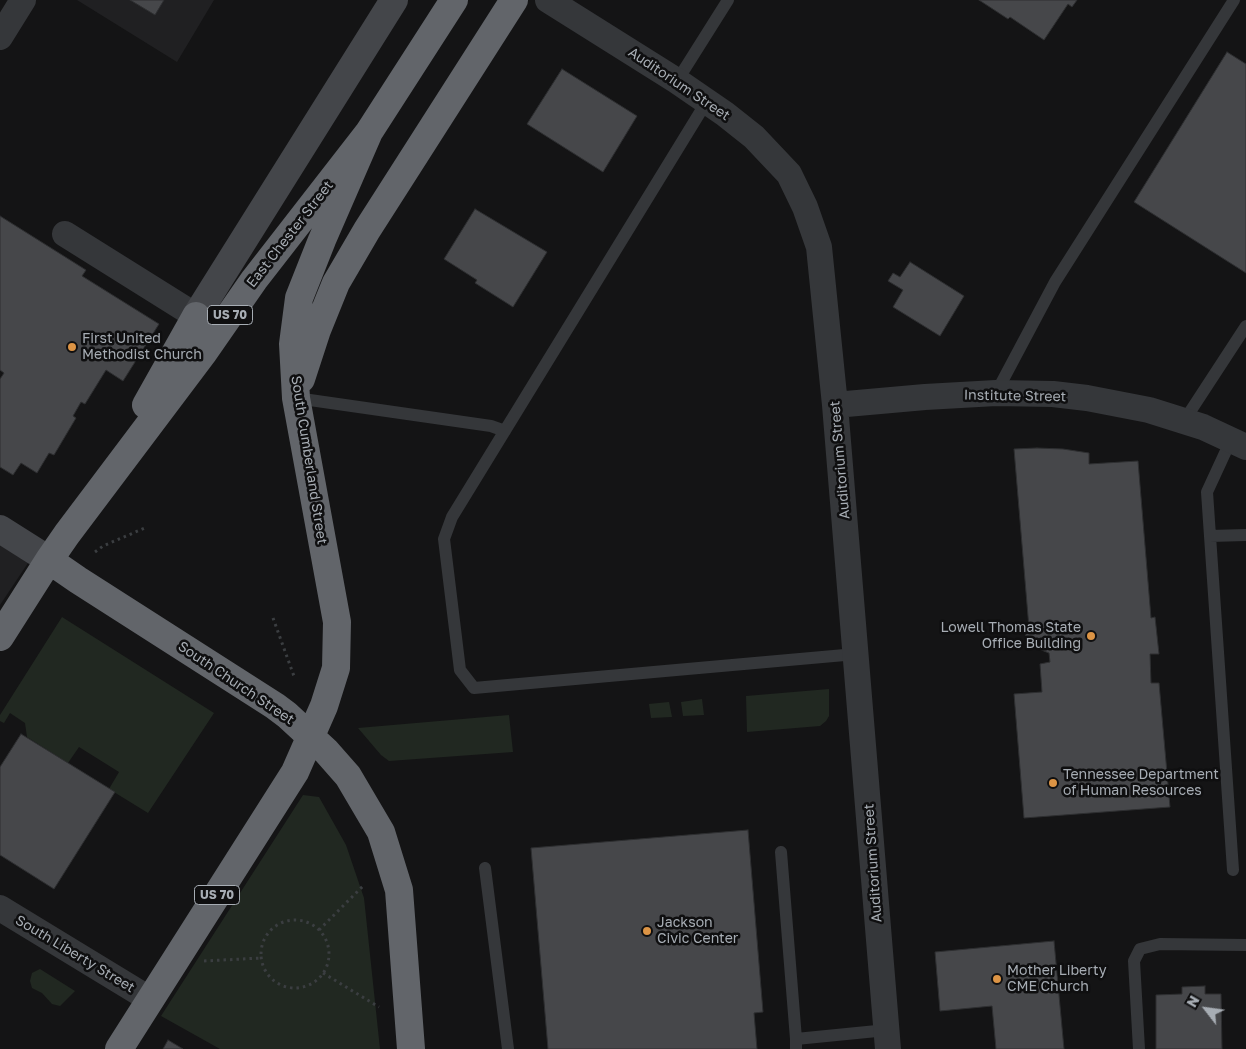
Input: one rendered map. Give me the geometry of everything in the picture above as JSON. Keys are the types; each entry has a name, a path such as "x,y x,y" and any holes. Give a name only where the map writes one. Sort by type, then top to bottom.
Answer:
{"highway":[{"name":"East Chester Street","path":"0,637 49,560 92,500 204,352 254,280 370,132 454,0"},
{"path":"296,398 316,330 336,283 367,230 514,0"},
{"name":"South Cumberland Street","path":"311,737 324,706 336,668 337,622 296,398 293,344 299,298 322,240 370,132"},
{"path":"92,500 196,316"},
{"name":"South Church Street","path":"49,560 275,706 311,737 348,776 381,832 399,890 411,1049"},
{"name":"US 70","path":"119,1049 294,772 311,737"}],"street":[{"path":"0,38 23,0"},
{"path":"65,234 196,316 394,0"},
{"name":"Auditorium Street","path":"548,0 707,101 754,138 789,174 805,207 819,247 836,405 888,1039"},
{"name":"Institute Street","path":"836,405 996,393 1053,394 1087,398 1149,410 1204,427 1241,443"},
{"name":"South Church Street","path":"0,529 49,560"},
{"name":"South Liberty Street","path":"0,908 151,1000"}],"lane":[{"path":"677,81 728,0"},
{"path":"996,393 1055,282 1234,0"},
{"path":"707,101 452,516 444,539 460,670 474,688 856,654"},
{"path":"1184,421 1246,326"},
{"path":"296,398 491,426 505,431"},
{"path":"1233,870 1207,492 1241,443"},
{"path":"1210,536 1246,535"},
{"path":"781,852 796,1044 888,1039"},
{"path":"485,868 508,1049"},
{"path":"1139,1049 1134,961 1140,949 1160,944 1246,945"}],"path":[{"path":"95,552 103,546 147,527"},
{"path":"273,618 295,679"},
{"path":"319,930 364,885"},
{"path":"295,919 307,921 319,930 325,936 329,947 329,958 319,978 310,985 299,988 288,987 278,983 269,976 263,967 261,958 262,945 266,935 284,921 295,919"},
{"path":"203,962 261,958"},
{"path":"323,972 379,1007"}],"shaded area":[{"path":"77,0 214,0 177,62"},
{"path":"0,541 30,560 0,605"},
{"path":"62,617 214,713 148,813 109,789 119,772 79,747 68,763 27,737 25,723 10,713 4,723 0,721 0,715"},
{"path":"829,689 829,716 820,726 747,732 746,696"},
{"path":"702,699 704,715 683,716 681,702"},
{"path":"669,702 672,717 651,718 649,704"},
{"path":"509,715 513,752 389,761 381,755 358,728"},
{"path":"303,795 319,797 346,845 364,898 380,1049 220,1049 161,1016"},
{"path":"40,969 75,991 60,1006 52,1004 42,993 32,988 30,981 32,973"}],"building":[{"path":"130,0 164,0 155,15"},
{"path":"979,0 1077,0 1072,7 1068,4 1044,40 1010,17 1008,19"},
{"path":"1227,52 1246,64 1246,273 1134,202"},
{"path":"562,69 637,116 603,172 527,124"},
{"path":"475,209 547,252 513,307 475,283 477,280 444,259"},
{"name":"First United Methodist Church","path":"0,216 86,270 82,276 159,324 123,381 106,370 85,404 81,402 73,416 76,418 54,455 49,453 37,473 21,463 13,475 0,467 0,379 4,373 0,370"},
{"path":"910,262 964,296 940,336 893,307 903,290 888,281 893,273 900,277"},
{"name":"Lowell Thomas State Office Building","path":"1037,448 1089,453 1089,464 1138,461 1151,618 1155,617 1159,654 1150,654 1151,683 1159,683 1170,807 1024,818 1014,694 1042,692 1040,664 1050,662 1049,653 1026,644 1025,628 1029,628 1014,449"},
{"path":"21,734 115,792 54,889 0,855 0,767"},
{"name":"Jackson Civic Center","path":"748,830 763,1012 754,1013 757,1049 548,1049 531,848"},
{"name":"Mother Liberty CME Church","path":"1054,941 1064,1049 996,1049 992,1006 940,1011 935,952"},
{"path":"1205,986 1205,994 1221,994 1222,1049 1156,1049 1156,995 1182,994 1182,987"},
{"path":"168,1040 183,1049 163,1049"}],"place":[{"name":"First United Methodist Church","path":"72,347"},
{"name":"Lowell Thomas State Office Building","path":"1091,636"},
{"name":"Tennessee Department of Human Resources","path":"1053,783"},
{"name":"Jackson Civic Center","path":"647,931"},
{"name":"Mother Liberty CME Church","path":"997,979"}]}
